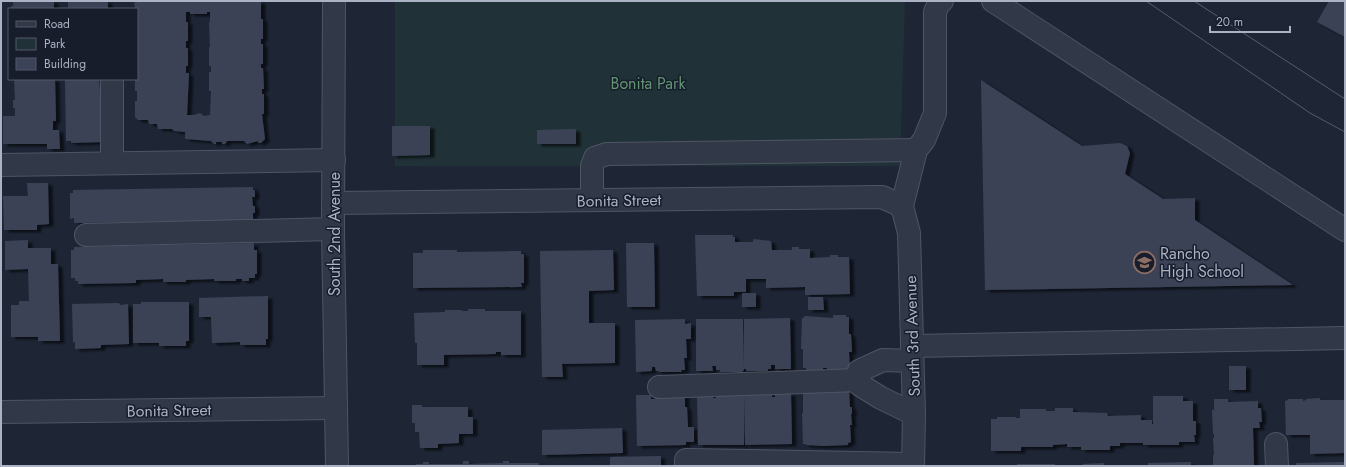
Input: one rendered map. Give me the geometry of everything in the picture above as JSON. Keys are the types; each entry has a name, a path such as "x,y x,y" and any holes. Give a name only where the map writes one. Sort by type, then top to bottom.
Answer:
{"street":[{"name":"South 2nd Avenue","path":"334,1 333,229 338,466"},
{"path":"902,206 916,150 924,140 935,113 935,12 939,2 942,1"},
{"path":"993,1 1345,230"},
{"path":"112,80 112,162"},
{"path":"592,200 592,166 595,158 607,154 916,150"},
{"path":"1,165 112,162 334,160"},
{"name":"Bonita Street","path":"334,203 882,197 902,206"},
{"name":"South 3rd Avenue","path":"902,206 909,233 914,414 913,465"},
{"path":"86,236 333,229"},
{"path":"914,414 881,398 860,385 859,371 883,360 912,353 1345,338"},
{"path":"659,387 859,380"},
{"name":"Bonita Street","path":"1,412 336,408"},
{"path":"1276,444 1277,466"},
{"path":"686,466 686,460 913,465"}],"green space":[{"name":"Bonita Park","path":"395,1 905,1 900,166 395,166"}],"building":[{"path":"13,1 54,1 54,8 11,8 11,6 13,6"},
{"path":"68,1 108,1 108,8 68,8"},
{"path":"134,1 261,1 261,19 263,19 263,39 261,39 261,44 263,44 263,64 261,64 261,68 263,68 264,89 262,89 262,94 264,94 264,114 262,114 265,139 261,143 258,143 258,141 247,144 244,141 227,141 225,144 222,144 222,142 216,142 216,144 214,144 211,141 185,139 185,132 174,131 172,129 158,129 157,124 149,124 148,120 138,120 135,117 135,101 137,101 137,91 135,91 135,80 138,80 138,8 135,8","holes":["186,12 190,12 190,14 207,14 207,12 210,12 210,115 204,116 200,113 187,115 189,73 186,73 186,66 188,66 188,48 186,48 186,41 188,41 188,22 186,22"]},
{"path":"1329,1 1345,1 1345,37 1317,22"},
{"path":"14,80 55,80 56,121 53,121 53,130 59,130 60,149 47,149 47,144 3,144 3,116 15,116 13,100 15,100"},
{"path":"65,80 99,80 100,91 102,91 100,121 103,121 103,142 71,143 71,141 66,141"},
{"path":"981,80 1082,146 1120,143 1127,146 1130,153 1125,174 1163,199 1195,198 1195,220 1293,285 985,290"},
{"path":"392,126 430,126 430,155 392,156"},
{"path":"576,129 576,144 537,144 537,130"},
{"path":"27,183 48,183 49,224 37,225 37,230 4,230 3,196 28,196"},
{"path":"253,187 253,190 255,190 255,197 252,197 253,206 255,206 255,213 253,213 253,220 74,223 74,218 70,219 70,193 73,193 73,190"},
{"path":"695,235 733,235 733,237 735,237 735,242 753,242 753,239 771,241 772,250 792,250 792,247 799,247 799,249 810,249 810,258 830,257 830,255 849,257 850,294 805,295 805,287 766,288 766,279 746,279 746,292 734,292 734,296 697,296"},
{"path":"28,240 28,248 51,248 51,264 58,264 60,341 38,341 38,337 11,337 11,305 19,305 19,301 29,301 28,269 5,270 5,241"},
{"path":"254,243 254,250 257,250 257,274 255,274 255,278 249,278 249,281 236,279 236,281 214,281 214,279 186,280 186,282 163,282 163,279 136,280 136,283 78,284 78,281 75,281 75,278 71,278 71,250 74,250 74,247"},
{"path":"626,243 654,243 655,307 627,307"},
{"path":"423,250 457,250 457,252 521,251 521,254 524,254 524,283 521,283 522,287 413,288 413,253 423,253"},
{"path":"613,250 614,290 589,291 589,323 615,323 615,363 562,364 563,377 542,377 540,251"},
{"path":"742,293 756,293 756,307 742,307"},
{"path":"268,296 268,339 266,339 266,345 240,345 240,342 212,343 211,317 199,317 199,298"},
{"path":"808,297 823,297 824,310 808,310"},
{"path":"141,302 189,302 189,341 186,341 186,346 159,346 159,343 133,343 133,304 141,304"},
{"path":"119,303 120,305 128,304 129,344 101,345 101,348 75,349 75,342 73,342 72,304"},
{"path":"468,309 485,309 485,311 521,311 521,355 501,355 501,352 496,352 496,354 444,355 444,365 417,365 417,343 415,343 414,313 445,312 445,310 468,311"},
{"path":"833,315 846,315 846,317 849,317 849,334 851,334 852,352 849,352 850,369 823,368 823,371 806,371 806,368 803,368 803,349 801,349 802,318 804,318 804,316 833,318"},
{"path":"790,318 791,369 775,369 775,365 771,365 771,369 768,369 768,371 746,371 746,369 744,369 744,319"},
{"path":"685,319 685,324 691,323 691,339 686,339 687,358 684,358 685,370 681,370 682,372 659,372 656,371 655,367 652,367 652,371 636,372 635,320"},
{"path":"696,319 743,319 744,370 742,372 720,372 720,370 716,370 716,366 712,366 713,371 696,371"},
{"path":"1229,366 1246,366 1246,390 1229,390"},
{"path":"824,390 824,393 849,391 850,407 852,407 852,425 850,425 851,442 848,443 848,445 823,446 803,444 803,394 806,393 806,391"},
{"path":"744,393 772,393 772,397 775,397 775,393 791,393 792,444 745,445"},
{"path":"697,394 713,394 713,398 716,398 716,394 744,394 744,445 698,445"},
{"path":"636,395 651,395 651,399 655,399 655,395 685,395 688,427 694,427 694,442 686,442 686,445 637,446"},
{"path":"1153,396 1183,396 1183,401 1193,401 1193,421 1196,421 1196,435 1194,435 1195,442 1179,442 1179,445 1143,445 1143,443 1120,443 1120,446 1110,446 1110,450 1081,450 1081,447 1067,447 1067,444 1053,445 1053,447 1021,447 1021,451 991,451 991,419 997,419 997,417 1020,418 1020,409 1046,409 1046,411 1055,411 1055,408 1073,408 1073,412 1107,413 1108,416 1141,415 1141,420 1152,420 1153,424"},
{"path":"1320,398 1320,400 1345,400 1345,453 1310,454 1310,435 1286,435 1285,401 1288,399 1303,399 1303,401 1306,399"},
{"path":"1214,399 1228,399 1228,402 1258,401 1258,408 1261,408 1262,422 1259,422 1260,428 1253,428 1254,466 1213,466 1214,434 1212,410 1214,410"},
{"path":"412,405 422,405 422,407 468,407 468,417 473,417 473,434 459,434 459,443 438,444 438,448 420,448 419,432 415,432 415,423 412,423"},
{"path":"622,428 623,453 542,455 542,430"},
{"path":"661,456 661,466 610,466 610,457"},
{"path":"463,461 469,461 469,464 503,463 503,461 509,461 509,463 539,463 539,466 416,466 416,464 423,464 423,462 429,462 429,464 463,464"},
{"path":"1191,462 1191,466 1148,466 1148,463"},
{"path":"1345,462 1345,466 1296,466 1296,463"},
{"path":"1104,463 1104,466 1083,466 1083,464"},
{"path":"1017,464 1055,464 1055,466 1017,466"}],"tram line":[{"path":"1146,1 1310,113 1345,132"},
{"path":"1194,1 1345,99"}],"place":[{"name":"Rancho High School","path":"1145,262"}]}
